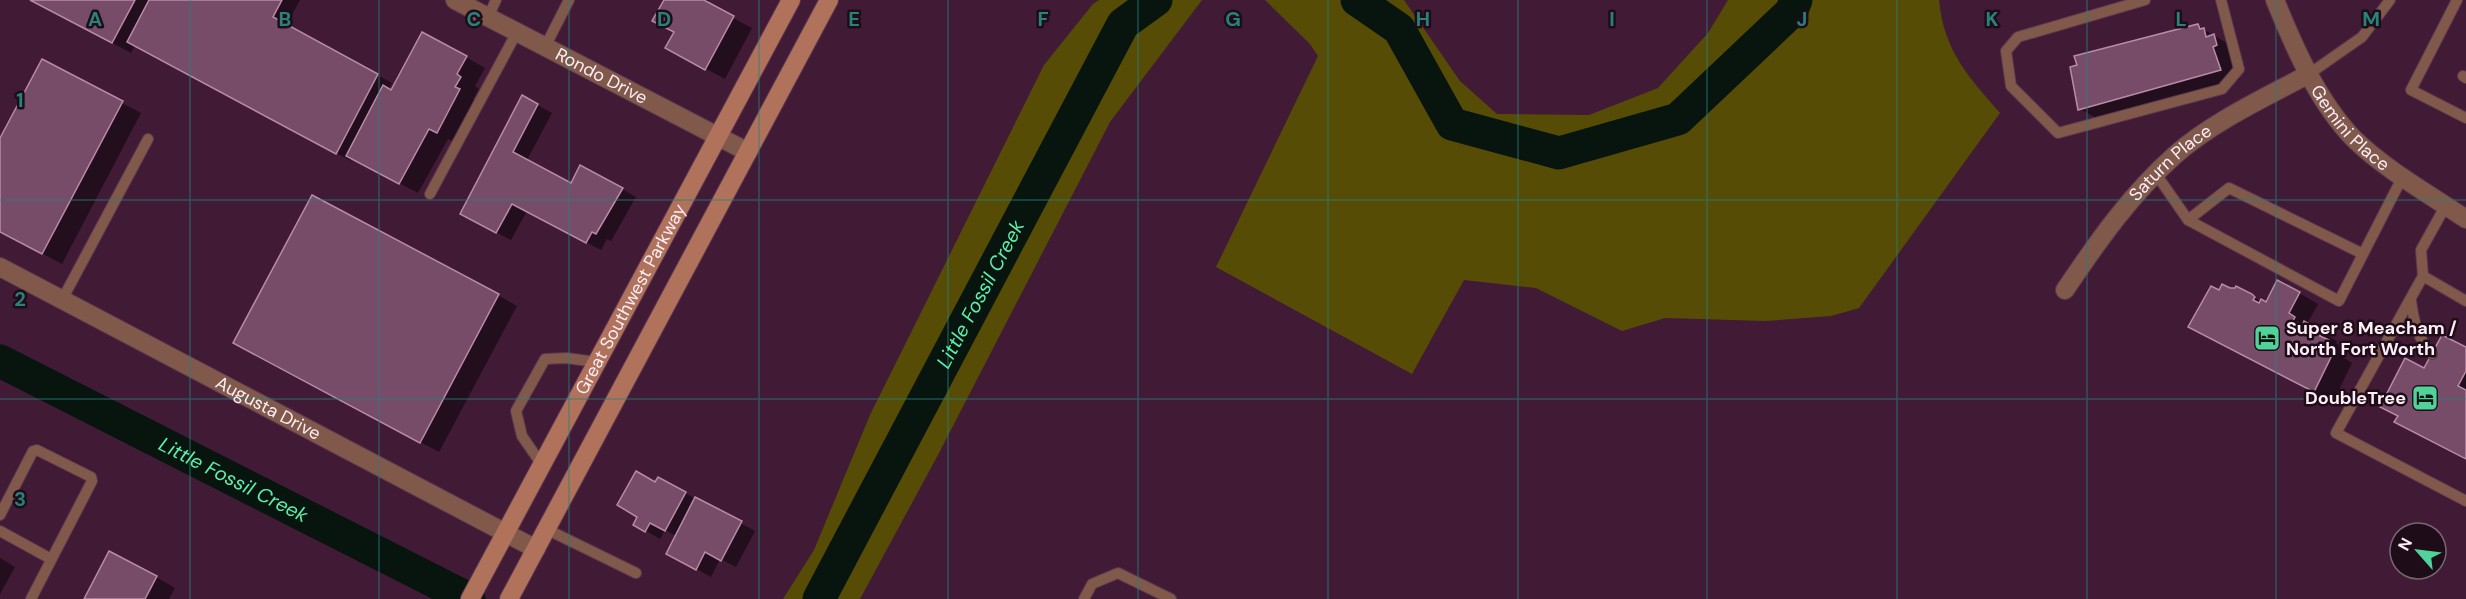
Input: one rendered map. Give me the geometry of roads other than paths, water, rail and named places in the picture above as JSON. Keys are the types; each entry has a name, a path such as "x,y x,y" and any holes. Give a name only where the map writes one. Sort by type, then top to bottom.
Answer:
{"street":[{"name":"Rondo Drive","path":"455,0 748,152"},
{"name":"Great Southwest Parkway","path":"470,599 791,0"},
{"name":"Great Southwest Parkway","path":"509,599 829,0"},
{"name":"Gemini Place","path":"2275,0 2290,38 2309,74 2336,116 2355,139 2403,176 2466,219"},
{"name":"Saturn Place","path":"2066,290 2100,238 2136,194 2177,154 2241,110 2309,74"},
{"name":"Augusta Drive","path":"0,267 505,533 532,557"}],"lane":[{"path":"488,17 496,0"},
{"path":"545,47 569,0"},
{"path":"2145,0 2018,37 2006,51 2011,86 2058,133 2222,89 2239,69 2222,0"},
{"path":"2309,74 2362,37 2390,0"},
{"path":"2458,5 2448,17 2446,33 2432,61 2411,90 2466,118"},
{"path":"2448,17 2459,23"},
{"path":"430,194 517,32"},
{"path":"62,300 148,139"},
{"path":"2157,174 2188,220 2339,302 2403,176"},
{"path":"2188,220 2229,188 2363,254"},
{"path":"2446,205 2421,250 2423,276 2336,433 2466,501"},
{"path":"2423,276 2466,301"},
{"path":"2410,300 2421,342 2432,354"},
{"path":"542,465 522,436 516,411 545,359 566,357 597,362"},
{"path":"0,514 33,451 37,450 91,477 92,481 31,599"},
{"path":"546,529 636,573"},
{"path":"0,531 51,559"},
{"path":"1084,599 1092,584 1118,573 1171,599"}],"waterway":[{"name":"Little Fossil Creek","path":"819,599 1123,24 1156,0"},
{"name":"Little Fossil Creek","path":"1357,0 1399,29 1452,124 1559,153 1678,119 1791,12 1796,0"},
{"name":"Little Fossil Creek","path":"0,361 469,599"}],"place":[{"name":"Super 8 Meacham / North Fort Worth","path":"2267,338"},
{"name":"DoubleTree","path":"2425,398"}]}
